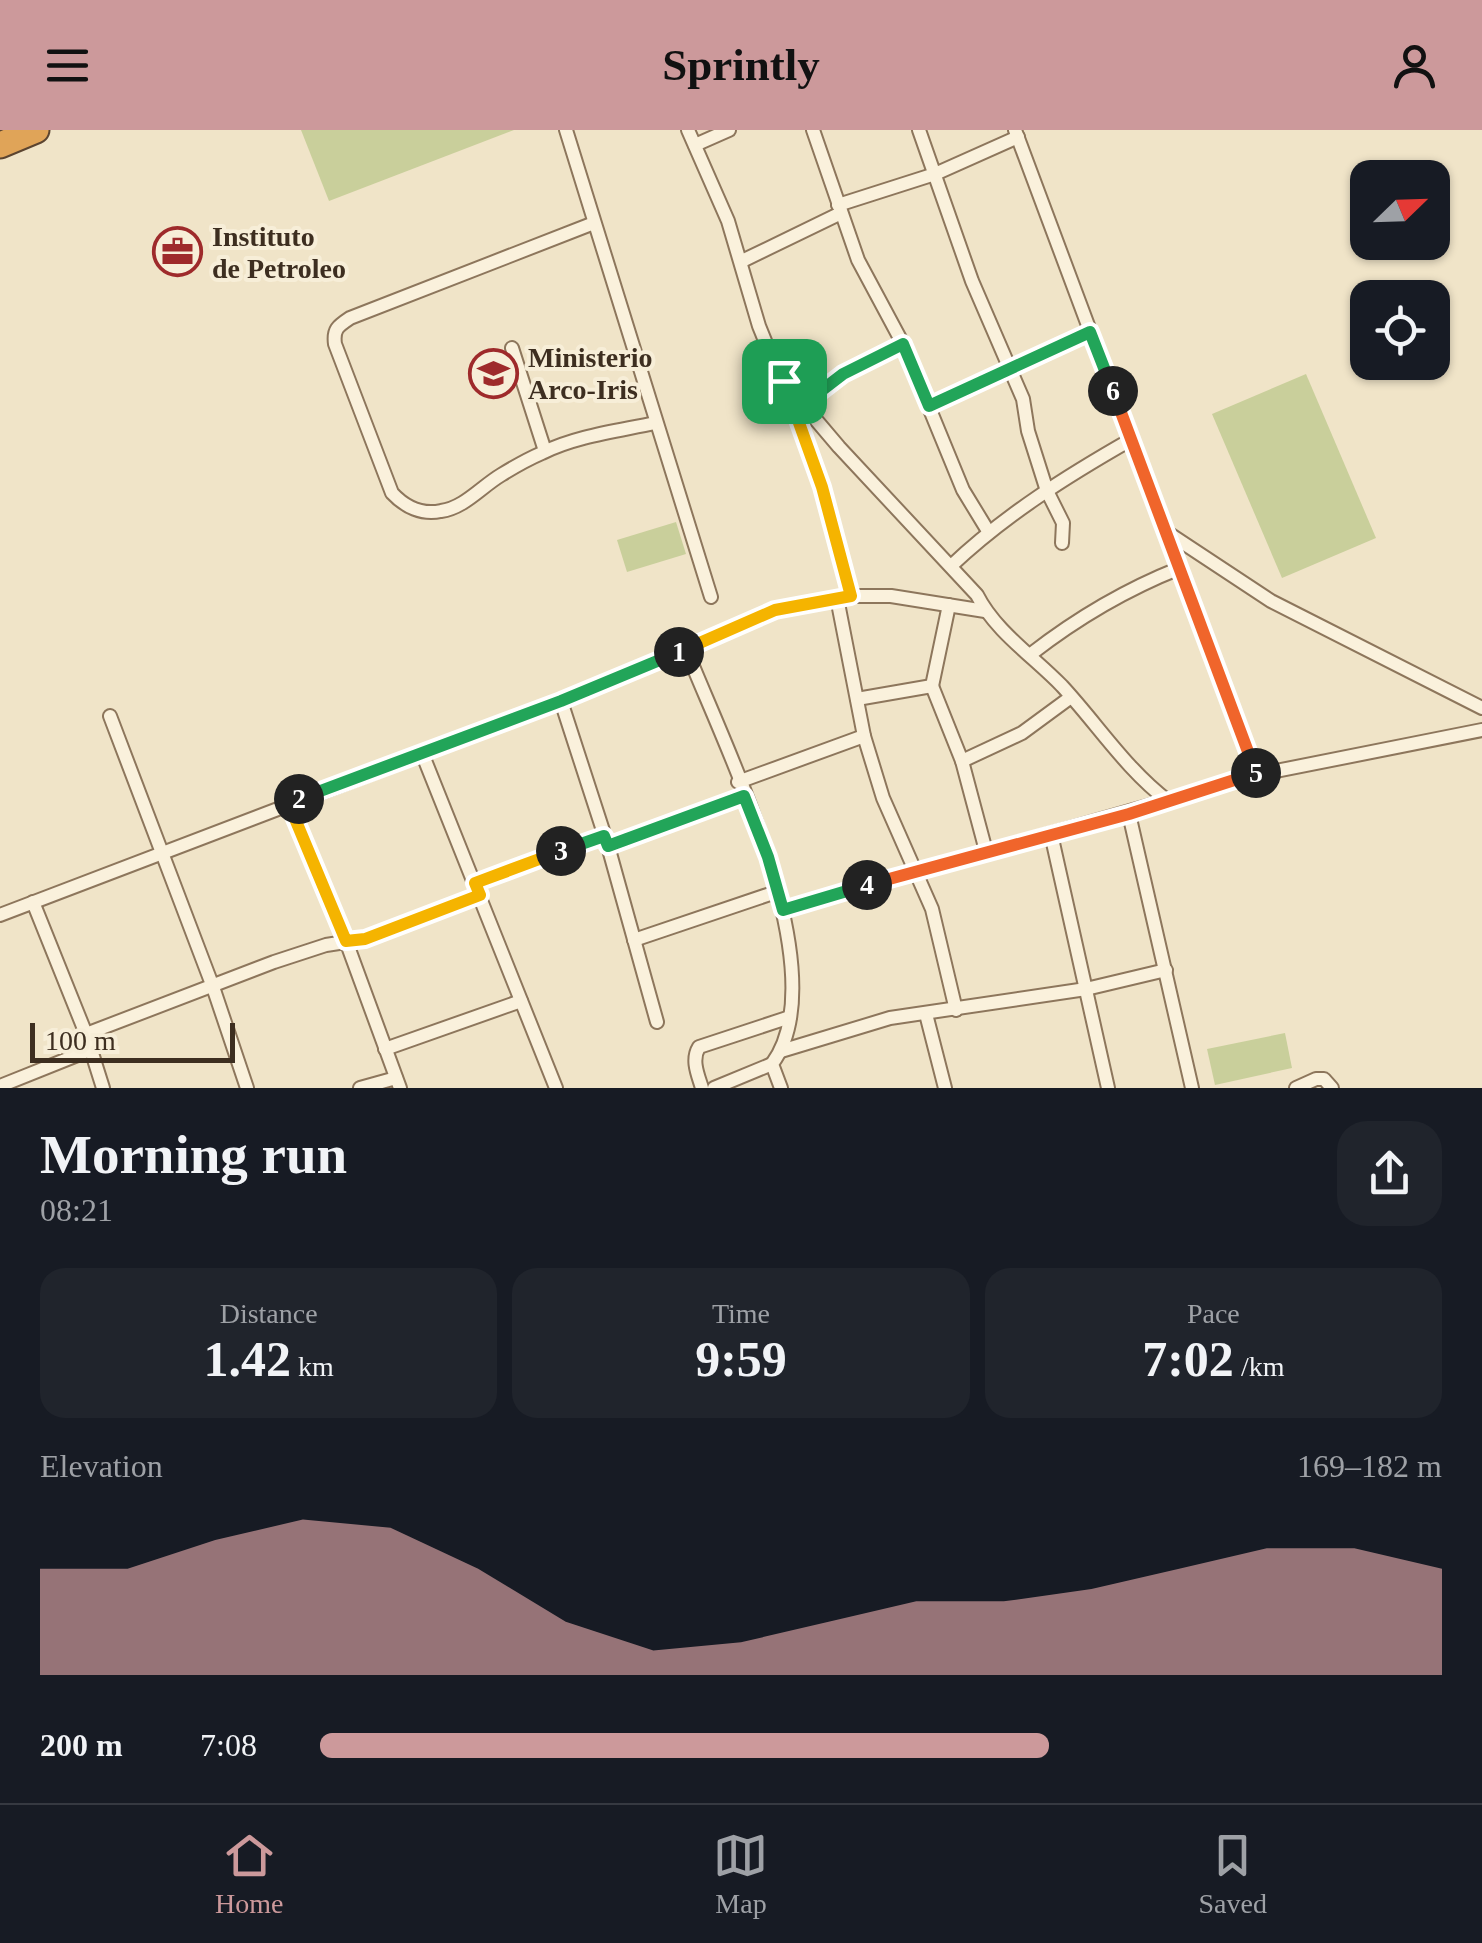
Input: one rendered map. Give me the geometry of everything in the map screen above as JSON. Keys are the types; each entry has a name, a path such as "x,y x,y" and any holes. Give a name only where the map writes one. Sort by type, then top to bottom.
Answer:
{"highway":[{"path":"0,145 36,130"}],"street":[{"path":"566,130 711,597"},
{"path":"688,130 742,261 759,326 784,381 822,487 844,597 864,736 883,798 937,926 956,1010"},
{"path":"694,145 729,130"},
{"path":"814,130 858,260 903,344 963,490 988,531"},
{"path":"919,130 972,282 1023,399 1028,431 1047,490 1063,523 1062,543"},
{"path":"742,261 840,209 935,174 1016,134 1256,775"},
{"path":"594,222 350,318 338,326 335,344 392,493 410,508 437,512 450,509 545,451 655,423"},
{"path":"929,406 1090,332"},
{"path":"804,404 843,374 903,344"},
{"path":"512,348 545,451"},
{"path":"784,381 838,448 977,595 985,610 1071,697 1136,775 1168,801"},
{"path":"951,566 988,531 1132,439"},
{"path":"1168,533 1271,601 1482,708"},
{"path":"1031,654 1095,611 1180,568"},
{"path":"0,915 561,701 775,610 844,597 903,597 985,610"},
{"path":"949,605 932,686 962,761 986,851"},
{"path":"686,649 779,891 793,972 790,1017 781,1050 772,1064 714,1088"},
{"path":"857,699 932,686"},
{"path":"962,761 1022,733 1071,697"},
{"path":"561,701 657,1022"},
{"path":"110,716 248,1088"},
{"path":"783,910 1256,775 1482,730"},
{"path":"86,1034 274,962 365,939 478,889 741,789 864,736"},
{"path":"422,753 556,1088"},
{"path":"288,802 346,941 398,1083 360,1088"},
{"path":"1129,814 1192,1088"},
{"path":"1051,834 1108,1088"},
{"path":"634,940 779,891"},
{"path":"33,902 86,1034 103,1088"},
{"path":"781,1050 874,1022 1086,989 1166,970"},
{"path":"385,1050 521,1001"},
{"path":"926,1014 944,1088"},
{"path":"702,1088 694,1054 698,1047 790,1017"},
{"path":"0,1086 90,1050"},
{"path":"772,1064 781,1088"},
{"path":"1296,1088 1316,1079 1324,1079 1332,1088"}],"green space":[{"path":"301,130 514,130 329,201"},
{"path":"1306,374 1376,538 1282,578 1212,414"},
{"path":"676,522 686,554 627,572 617,540"},
{"path":"1285,1033 1292,1068 1215,1085 1207,1049"}],"place":[{"name":"Instituto de Petroleo","path":"177,252"},
{"name":"Ministerio Arco-Iris","path":"493,373"}],"route":[{"path":"1090,332 1256,775 783,910 744,796 608,846 604,836 567,849 475,883 480,895 365,939 346,941 288,802 561,701 775,610 851,596 822,487 784,381 804,404 843,374 903,344 929,406 1090,332"}]}
